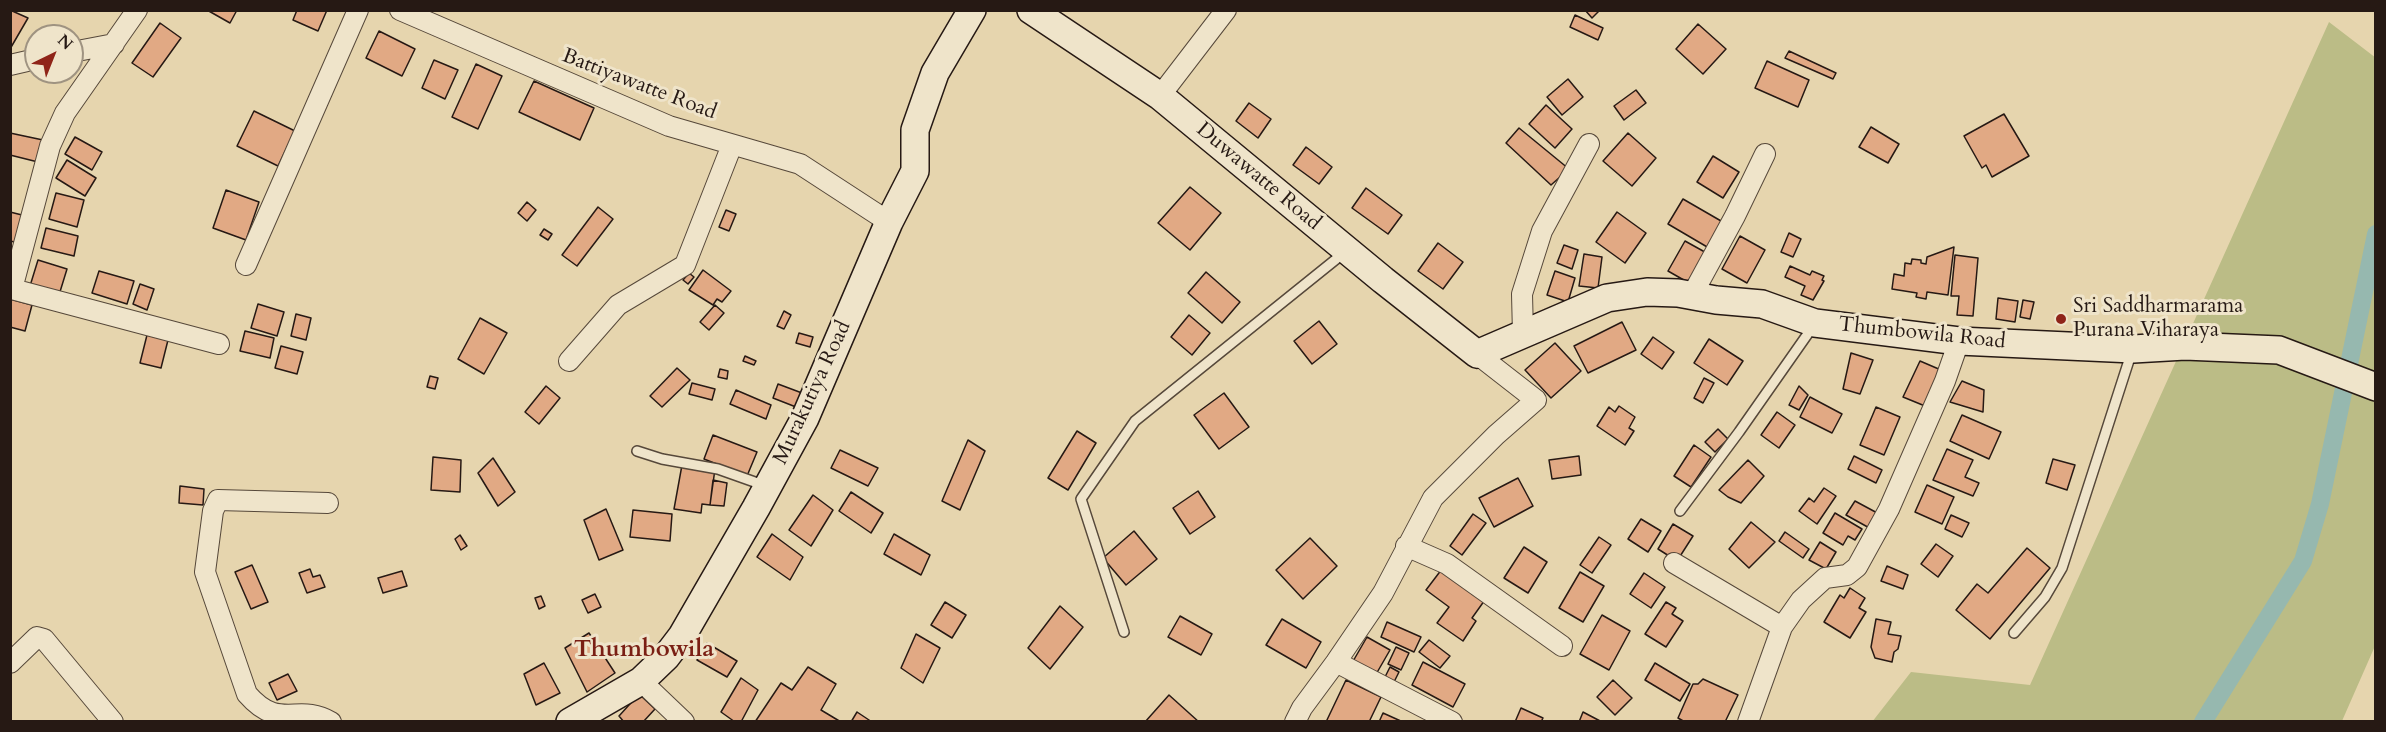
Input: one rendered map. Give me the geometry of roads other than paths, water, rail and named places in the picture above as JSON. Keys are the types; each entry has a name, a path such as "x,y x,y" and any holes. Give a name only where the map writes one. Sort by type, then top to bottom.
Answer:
{"street":[{"path":"137,10 65,113 50,146 11,289 219,344"},
{"path":"246,265 358,10"},
{"name":"Battiyawatte Road","path":"400,10 532,69 669,126 800,164 889,222"},
{"name":"Murakutiya Road","path":"570,722 641,681 666,657 682,636 768,487 805,418 889,222 915,171 915,130 935,73 972,10"},
{"name":"Duwawatte Road","path":"1031,10 1160,96 1477,354"},
{"path":"1160,96 1226,10"},
{"path":"84,50 114,44"},
{"path":"1524,334 1522,294 1542,231 1589,144"},
{"path":"569,361 618,304 685,265 732,145"},
{"path":"1692,295 1735,216 1765,154"},
{"name":"Thumbowila Road","path":"1477,354 1607,298 1647,292 1762,304 1815,323 1959,341 2133,349 2185,346 2279,350 2376,387"},
{"path":"1748,722 1782,627 1800,600 1825,578 1847,575 1857,567 1889,509 1945,381 1959,341"},
{"path":"1295,722 1302,708 1383,593 1433,498 1496,435 1536,400 1477,354"},
{"path":"328,502 218,500 213,512 205,572 247,694 256,707 266,716 278,720 297,720 312,715 331,722"},
{"path":"1406,546 1447,564 1562,646"},
{"path":"1674,563 1782,627"},
{"path":"10,663 37,637 44,639 113,722"},
{"path":"1336,662 1452,722"},
{"path":"641,681 684,722"}],"lane":[{"path":"1124,632 1082,499 1135,421 1347,250"},
{"path":"1680,511 1739,432 1815,323"},
{"path":"2014,633 2045,597 2062,568 2133,349"},
{"path":"637,451 662,459 718,469 768,487"}],"waterway":[{"path":"2203,722 2303,561 2320,504 2376,234"}],"place":[{"name":"Sri Saddharmarama Purana Viharaya","path":"2061,319"}],"district":[{"name":"Thumbowila","path":"644,650"}]}
